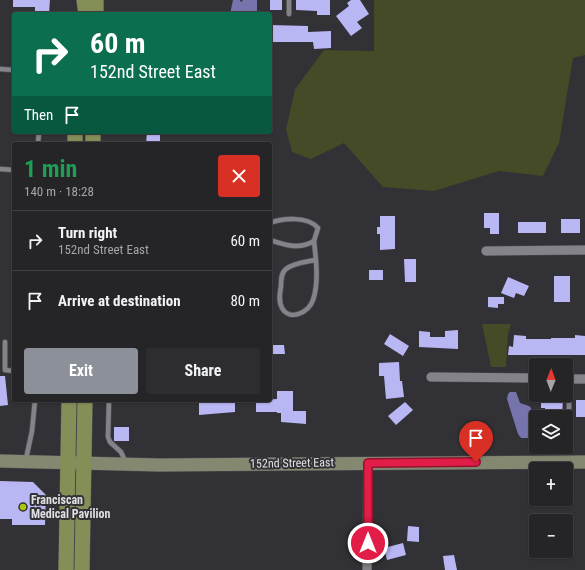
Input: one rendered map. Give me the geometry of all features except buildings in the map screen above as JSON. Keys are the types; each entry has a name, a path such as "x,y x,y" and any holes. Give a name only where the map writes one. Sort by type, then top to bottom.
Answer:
{"main road":[{"path":"78,12 79,0"},
{"path":"84,0 86,12"},
{"path":"96,0 96,12"},
{"path":"66,570 69,402"},
{"path":"82,570 85,402"}],"street":[{"path":"486,251 585,250"},
{"path":"430,376 529,378"},
{"path":"573,379 585,379"},
{"name":"152nd Street East","path":"0,461 68,464 585,462"},
{"path":"366,570 368,463"}],"lane":[{"path":"289,0 289,14"},
{"path":"0,69 12,70"},
{"path":"0,169 12,170"},
{"path":"272,223 288,220 304,220 318,228 314,241 315,260 315,293 313,301 304,312 300,314 290,314 282,308 280,303 282,274 285,269 293,265 315,260"},
{"path":"272,240 298,247 307,245 314,241"},
{"path":"5,342 5,370 12,371"},
{"path":"25,462 33,425 35,402"},
{"path":"109,402 108,437 110,442 122,452 127,464"}],"green space":[{"path":"374,0 585,0 585,55 573,58 559,143 543,176 499,171 434,191 383,187 344,143 311,159 292,152 286,129 295,89 324,50 374,51"},
{"path":"482,324 511,324 508,334 506,367 491,367"}],"shaded area":[{"path":"233,0 240,0 241,2 243,0 257,0 257,12 230,12"},
{"path":"510,392 516,392 520,403 531,408 531,410 529,410 529,438 521,438 518,434 507,399"}],"place":[{"name":"Franciscan Medical Pavilion","path":"23,507"}],"route":[{"path":"368,543 368,463 476,462"}]}
